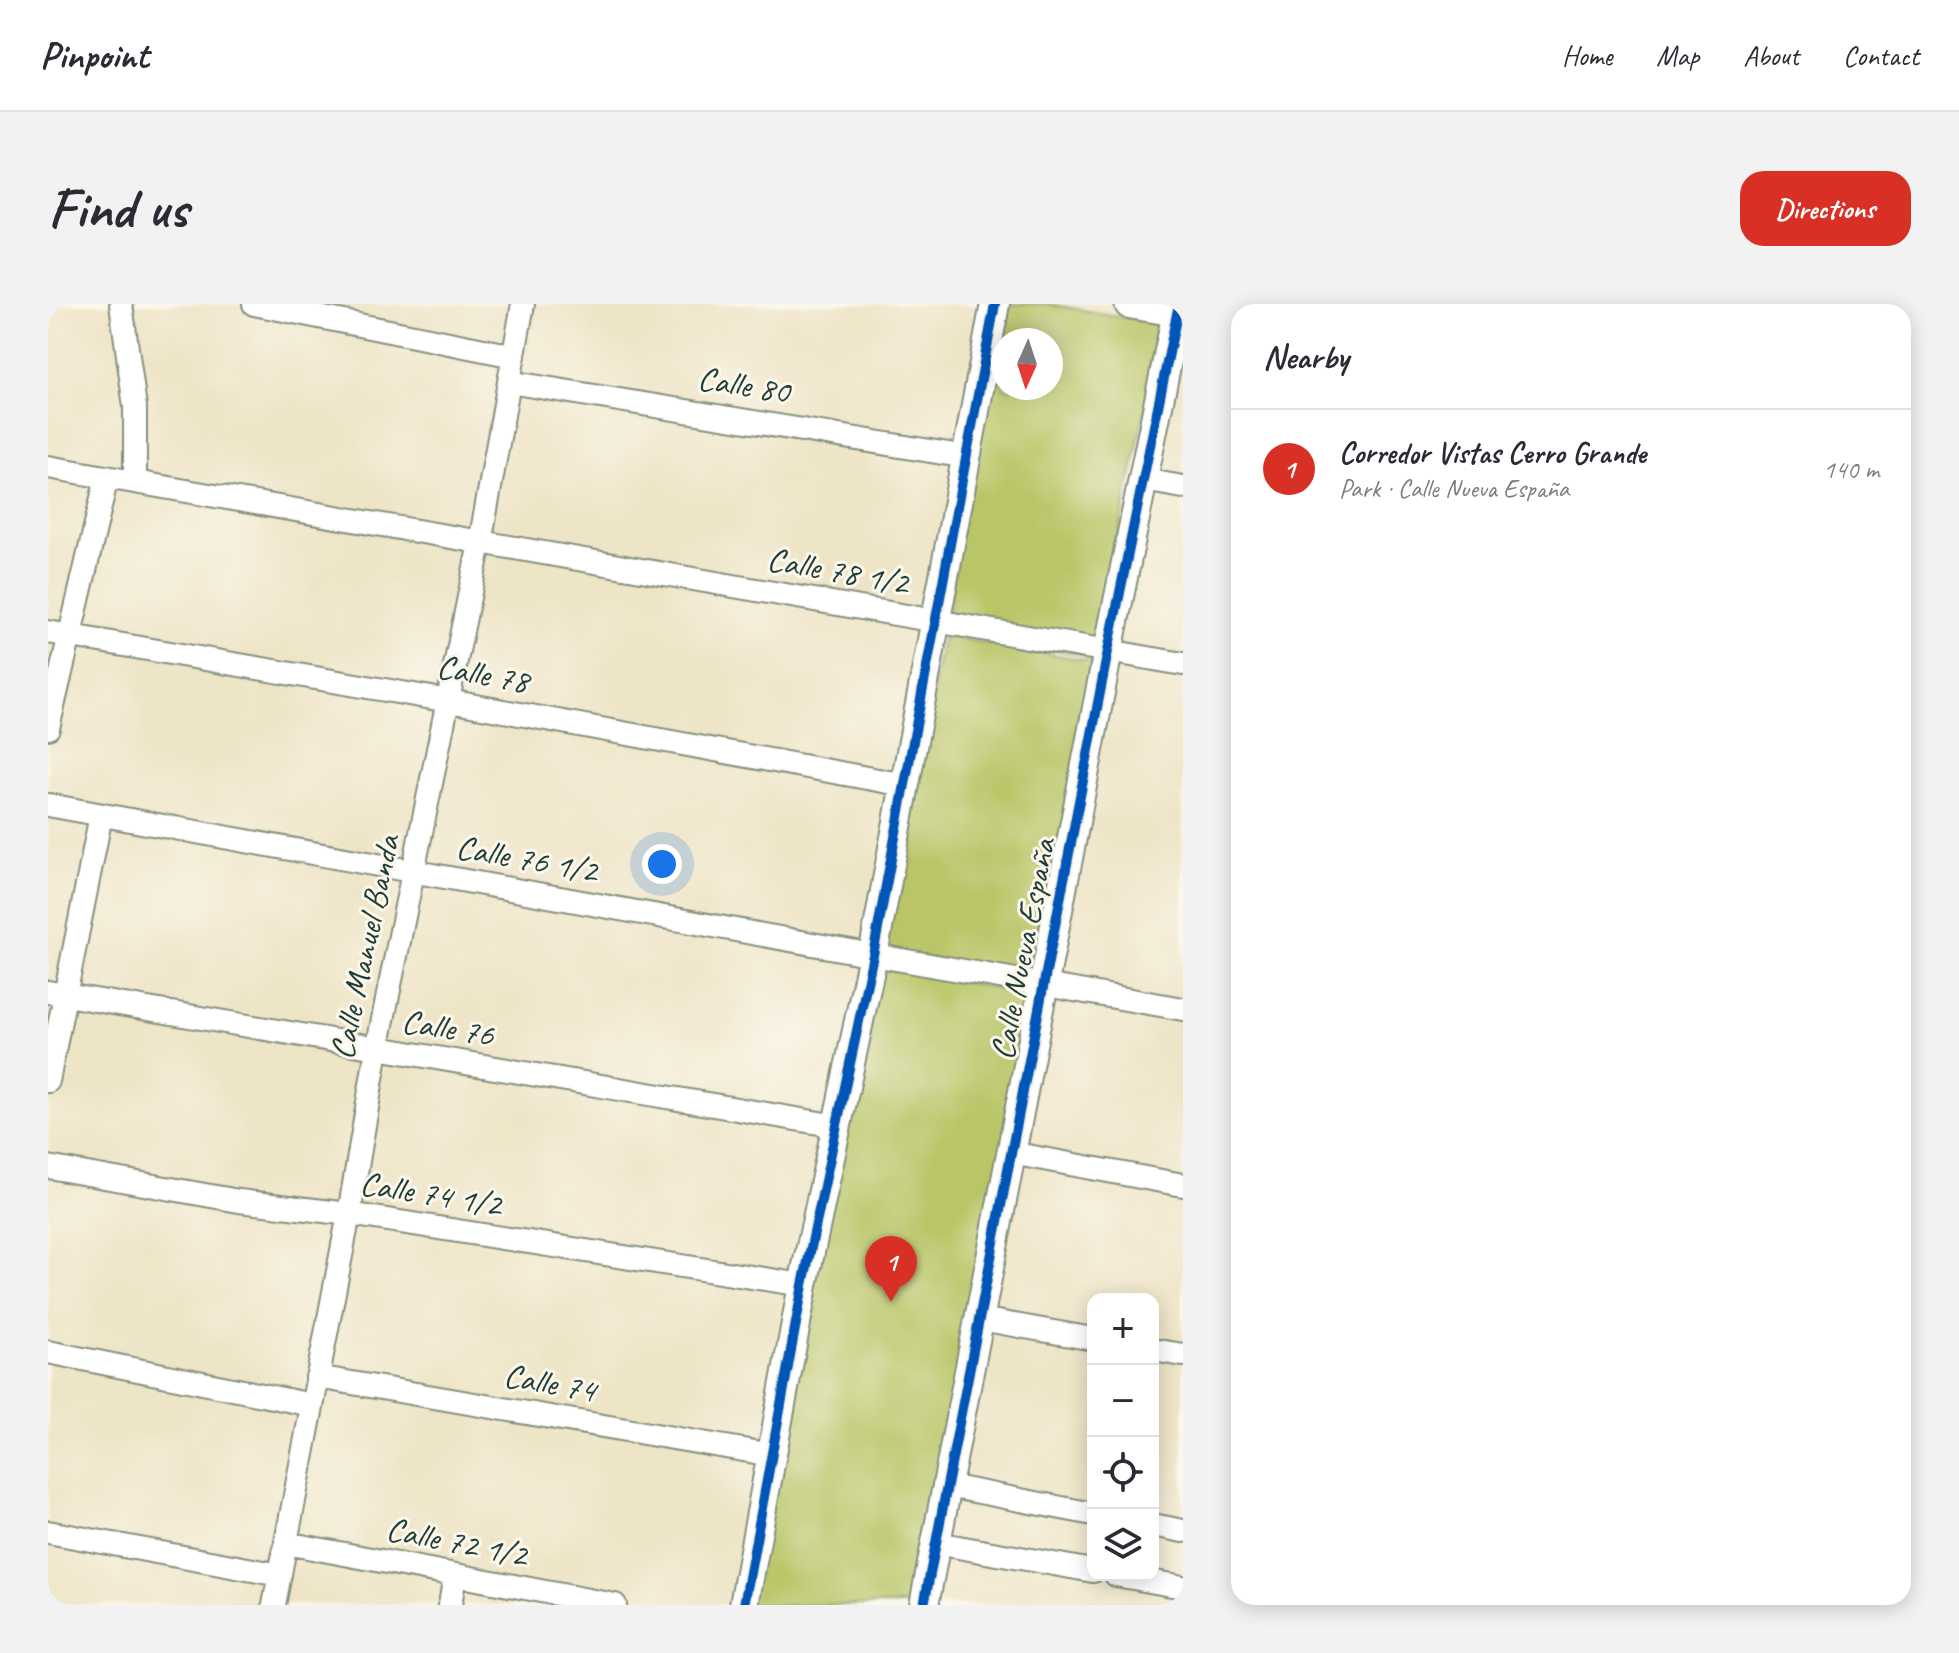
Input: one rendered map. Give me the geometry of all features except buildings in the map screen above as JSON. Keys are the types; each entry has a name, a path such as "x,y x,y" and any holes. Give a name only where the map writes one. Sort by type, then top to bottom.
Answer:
{"street":[{"path":"121,304 135,407 135,482"},
{"path":"254,304 514,356"},
{"name":"Calle Manuel Banda","path":"274,1605 349,1214 377,1049 480,543 523,304"},
{"path":"744,1605 803,1285 873,955 995,304"},
{"path":"1129,304 1180,310"},
{"name":"Calle Nueva España","path":"924,1605 1108,651 1180,310"},
{"name":"Calle 80","path":"509,382 967,457"},
{"path":"48,467 480,543"},
{"path":"48,728 59,634 107,477"},
{"path":"1143,480 1183,487"},
{"name":"Calle 78 1/2","path":"480,543 1183,664"},
{"name":"Calle 78","path":"59,634 449,701 905,785"},
{"name":"Calle 76 1/2","path":"48,805 1183,1009"},
{"path":"48,1081 56,994 101,815"},
{"name":"Calle 76","path":"56,994 837,1126"},
{"path":"1011,1153 1183,1185"},
{"name":"Calle 74 1/2","path":"48,1167 239,1201 349,1214 803,1285"},
{"path":"980,1319 1087,1338"},
{"path":"1159,1351 1183,1355"},
{"path":"48,1352 312,1405"},
{"name":"Calle 74","path":"317,1377 772,1455"},
{"path":"948,1486 1087,1513"},
{"path":"1159,1526 1183,1531"},
{"path":"48,1532 280,1575"},
{"name":"Calle 72 1/2","path":"286,1543 615,1605"},
{"path":"936,1543 1087,1570"},
{"path":"450,1605 455,1575"},
{"path":"1150,1581 1183,1587"}],"green space":[{"path":"996,304 1048,304 1163,324 1093,656 945,631 991,336 991,400 1063,400 1063,328 992,328"},
{"path":"943,636 1092,661 1038,978 880,950"},
{"path":"875,967 1036,995 917,1605 747,1605"}],"cycle path":[{"path":"744,1605 803,1285 873,955 995,304"},
{"path":"924,1605 1108,651 1179,304"}],"place":[{"name":"Corredor Vistas Cerro Grande","path":"891,1302"}]}
